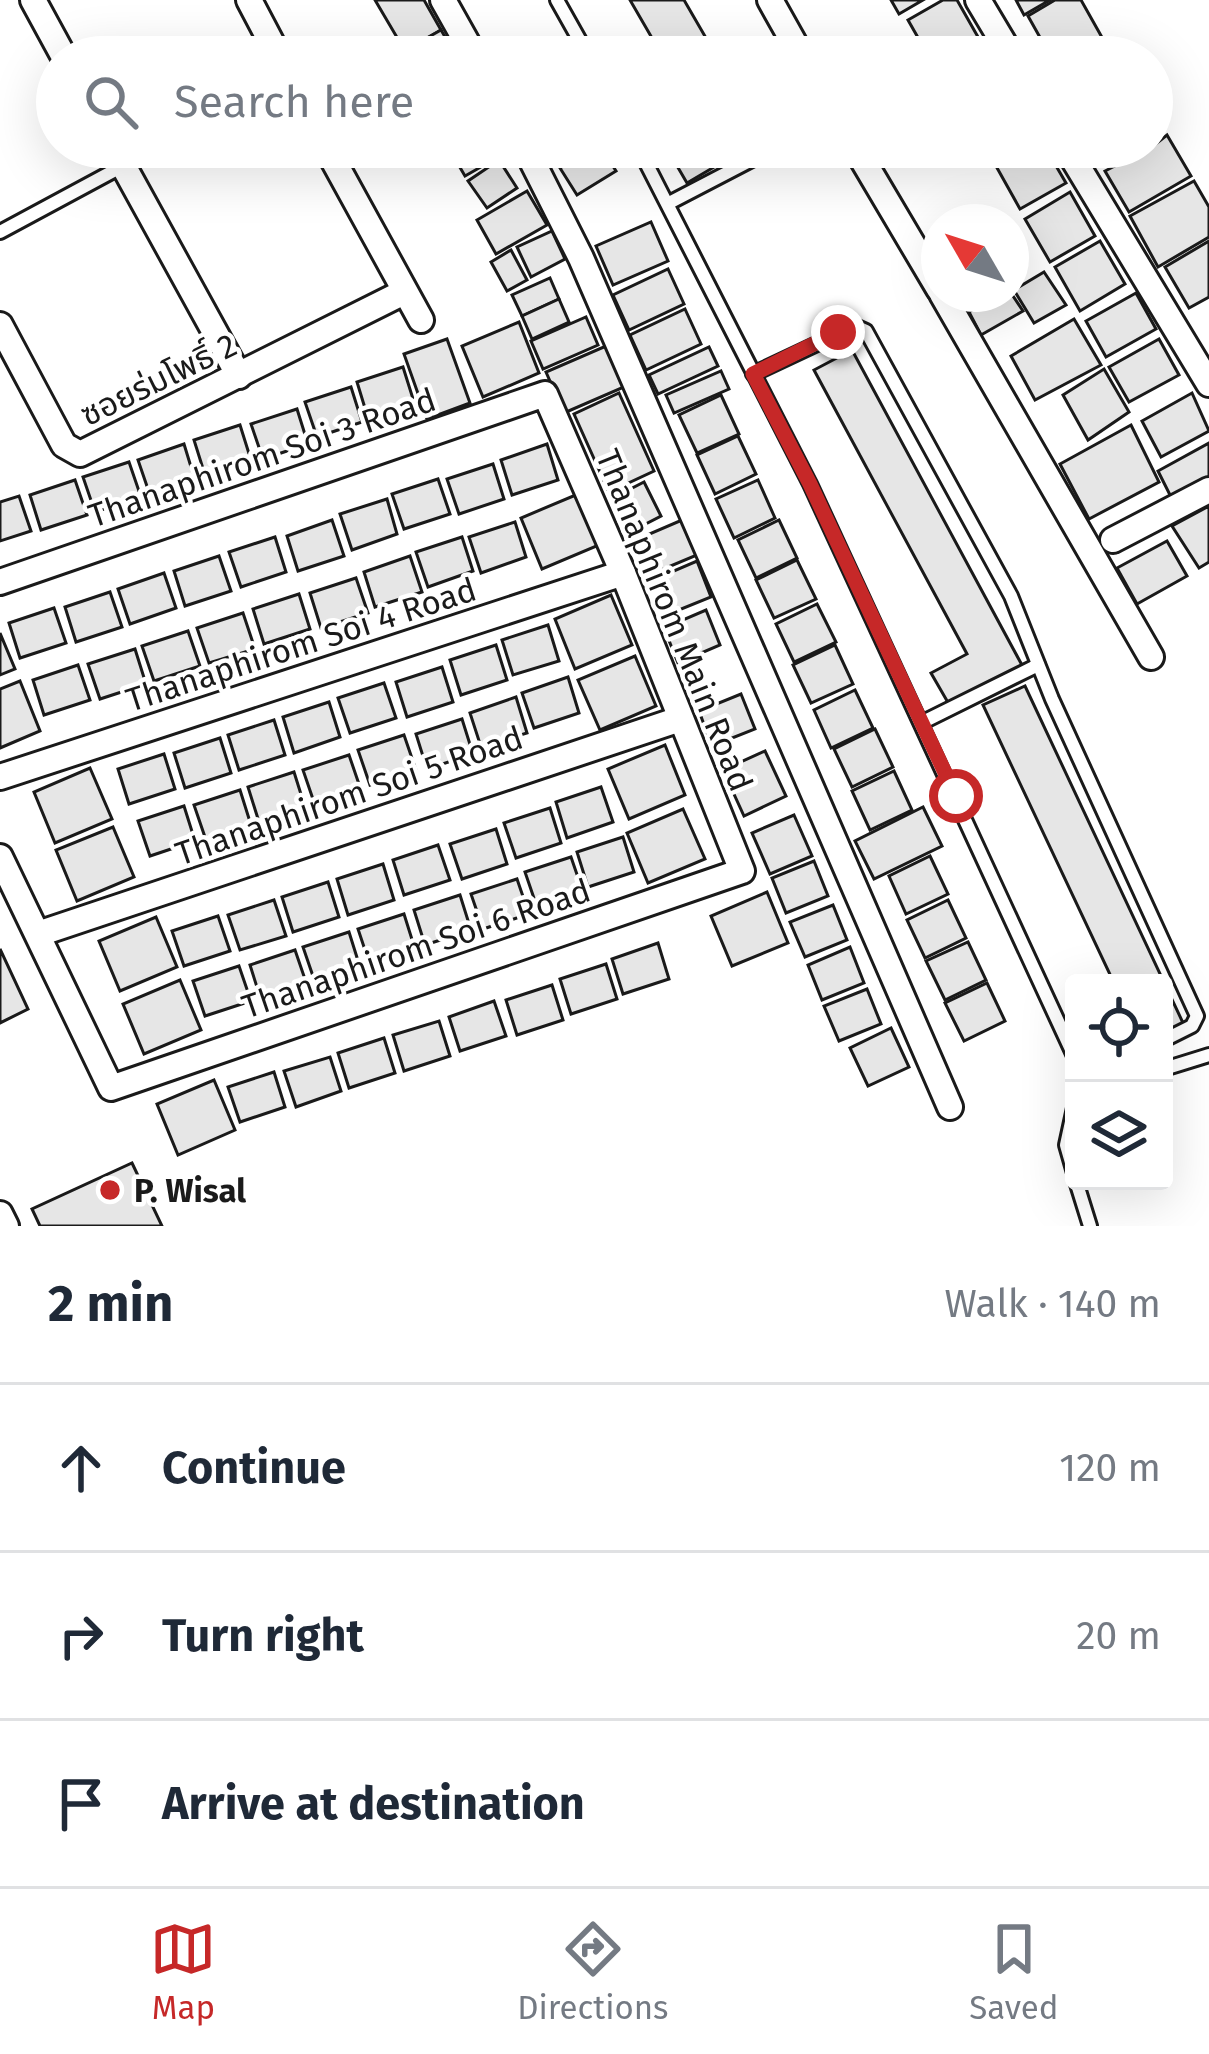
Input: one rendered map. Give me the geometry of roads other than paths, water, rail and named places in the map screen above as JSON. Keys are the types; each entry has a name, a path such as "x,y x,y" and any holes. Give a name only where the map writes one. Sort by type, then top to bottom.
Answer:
{"street":[{"path":"33,0 53,36"},
{"path":"249,0 268,36"},
{"path":"442,0 463,36"},
{"path":"770,0 790,36"},
{"path":"978,0 999,36"},
{"path":"125,168 239,376"},
{"path":"337,168 421,320"},
{"path":"535,168 591,280 950,1107"},
{"path":"867,168 921,259"},
{"path":"1079,168 1209,384"},
{"name":"ซอยร่มโพธิ์ 2","path":"0,325 64,446 80,454 404,292"},
{"path":"952,312 1151,657"},
{"name":"Thanaphirom Main Road","path":"545,394 623,573 742,871"},
{"name":"Thanaphirom Soi 3 Road","path":"0,582 545,394"},
{"path":"1113,540 1209,490"},
{"name":"Thanaphirom Soi 4 Road","path":"0,777 623,573"},
{"name":"Thanaphirom Soi 5 Road","path":"38,934 680,719"},
{"path":"0,857 38,934"},
{"name":"Thanaphirom Soi 6 Road","path":"38,934 111,1088 742,871"},
{"path":"0,1214 6,1226"}],"lane":[{"path":"557,0 577,36"},
{"path":"0,232 99,168"},
{"path":"650,168 810,484 1065,1036"},
{"path":"669,203 736,168"},
{"path":"753,374 838,332 855,326 866,331 1011,596 1197,1016 1192,1026 1173,1036"},
{"path":"921,723 1038,665"},
{"path":"1173,1067 1209,1055"},
{"path":"1079,1190 1090,1226"}],"place":[{"name":"P. Wisal","path":"110,1190"}]}
